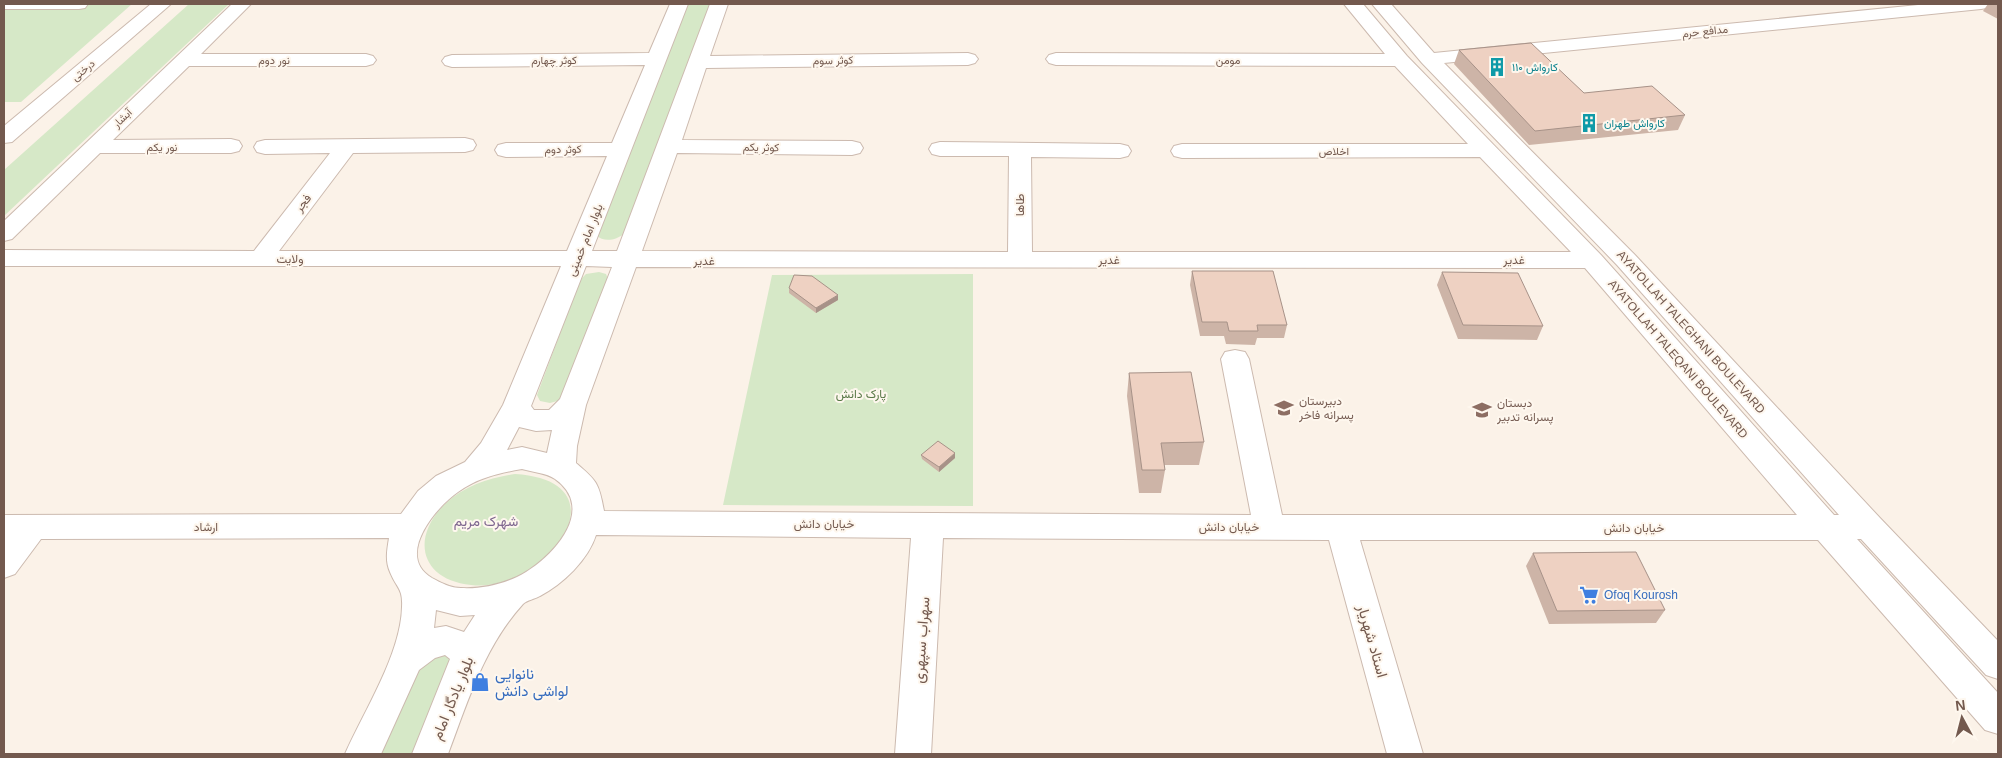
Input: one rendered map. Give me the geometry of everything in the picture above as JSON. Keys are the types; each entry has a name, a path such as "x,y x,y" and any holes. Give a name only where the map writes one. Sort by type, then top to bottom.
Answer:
{"street":[{"path":"4,4 79,4"},
{"name":"درختی","path":"4,137 162,4"},
{"name":"آبشار","path":"4,234 242,4"},
{"name":"بلوار امام خمینی","path":"476,468 491,451 516,406 577,260 620,148 679,4"},
{"path":"561,466 562,446 572,405 669,146 719,4"},
{"name":"AYATOLLAH TALEQANI BOULEVARD","path":"1353,4 1400,60 1592,260 1826,527 1998,718"},
{"name":"AYATOLLAH TALEGHANI BOULEVARD","path":"1381,4 1429,59 1626,260 1998,664"},
{"name":"مدافع حرم","path":"1429,59 1981,4"},
{"name":"کوثر چهارم","path":"452,61 657,59"},
{"name":"کوثر سوم","path":"699,62 968,59"},
{"name":"مومن","path":"1056,59 1400,60"},
{"name":"نور دوم","path":"182,60 366,60"},
{"path":"265,147 465,145"},
{"name":"نور یکم","path":"93,147 232,146"},
{"name":"فجر","path":"260,259 347,146"},
{"name":"کوثر یکم","path":"669,146 852,148"},
{"name":"کوثر دوم","path":"506,150 620,148"},
{"path":"940,149 1120,151"},
{"name":"طاها","path":"1020,150 1020,260"},
{"name":"اخلاص","path":"1182,151 1487,150"},
{"name":"ولایت","path":"4,258 626,260"},
{"name":"غدیر","path":"626,260 1592,260"},
{"path":"1235,359 1269,528"},
{"path":"516,406 521,415 540,420 554,419 572,405"},
{"path":"522,458 561,466 580,480 589,500 588,523 577,546 557,568 531,586 490,601 470,603 441,600 419,589 405,572 401,550 407,526 424,503 448,483 476,468 522,458"},
{"name":"خیابان دانش","path":"588,523 1269,528 1870,527"},
{"name":"سهراب سپهری","path":"913,754 928,525"},
{"name":"ارشاد","path":"18,527 407,526"},
{"path":"4,565 18,527"},
{"name":"استاد شهریار","path":"1341,528 1405,754"},
{"path":"363,754 406,659 417,628 419,589"},
{"name":"بلوار یادگار امام","path":"430,754 468,656 485,628 512,594"},
{"path":"406,659 426,645 444,639 460,644 468,656"}],"green space":[{"path":"4,4 132,4 21,102 4,102"},
{"path":"189,4 229,4 4,216 4,170"},
{"path":"685,4 715,4 624,234 614,239 606,240 599,238 596,235"},
{"path":"599,272 606,274 608,279 561,400 550,403 540,401 537,395 580,280 586,274"},
{"name":"پارک دانش","path":"973,274 973,506 723,505 772,275"},
{"path":"515,474 549,481 566,496 571,515 564,536 548,556 526,572 499,583 471,585 454,581 441,575 431,566 426,555 425,543 428,529 435,516 446,503 462,491 487,480"},
{"path":"450,654 456,668 421,754 373,754 411,666 417,660"}],"building":[{"path":"1531,43 1584,93 1652,86 1685,115 1535,131 1459,50"},
{"path":"1192,271 1273,271 1287,325 1257,325 1258,331 1229,331 1227,322 1202,322"},
{"path":"1442,272 1518,273 1543,326 1463,325"},
{"path":"794,275 812,276 838,295 816,308 789,288"},
{"path":"1191,372 1204,442 1161,443 1165,470 1142,470 1129,373"},
{"path":"938,441 955,453 939,467 921,455"},
{"name":"Ofoq Kourosh","path":"1636,552 1665,610 1557,611 1533,553"}],"place":[{"name":"کارواش ۱۱۰","path":"1497,67"},
{"name":"کارواش طهران","path":"1589,123"},
{"name":"دبیرستان پسرانه فاخر","path":"1284,408"},
{"name":"دبستان پسرانه تدبیر","path":"1482,410"},
{"name":"Ofoq Kourosh","path":"1589,595"},
{"name":"نانوایی لواشی دانش","path":"480,682"}],"district":[{"name":"شهرک مریم","path":"486,521"}]}
